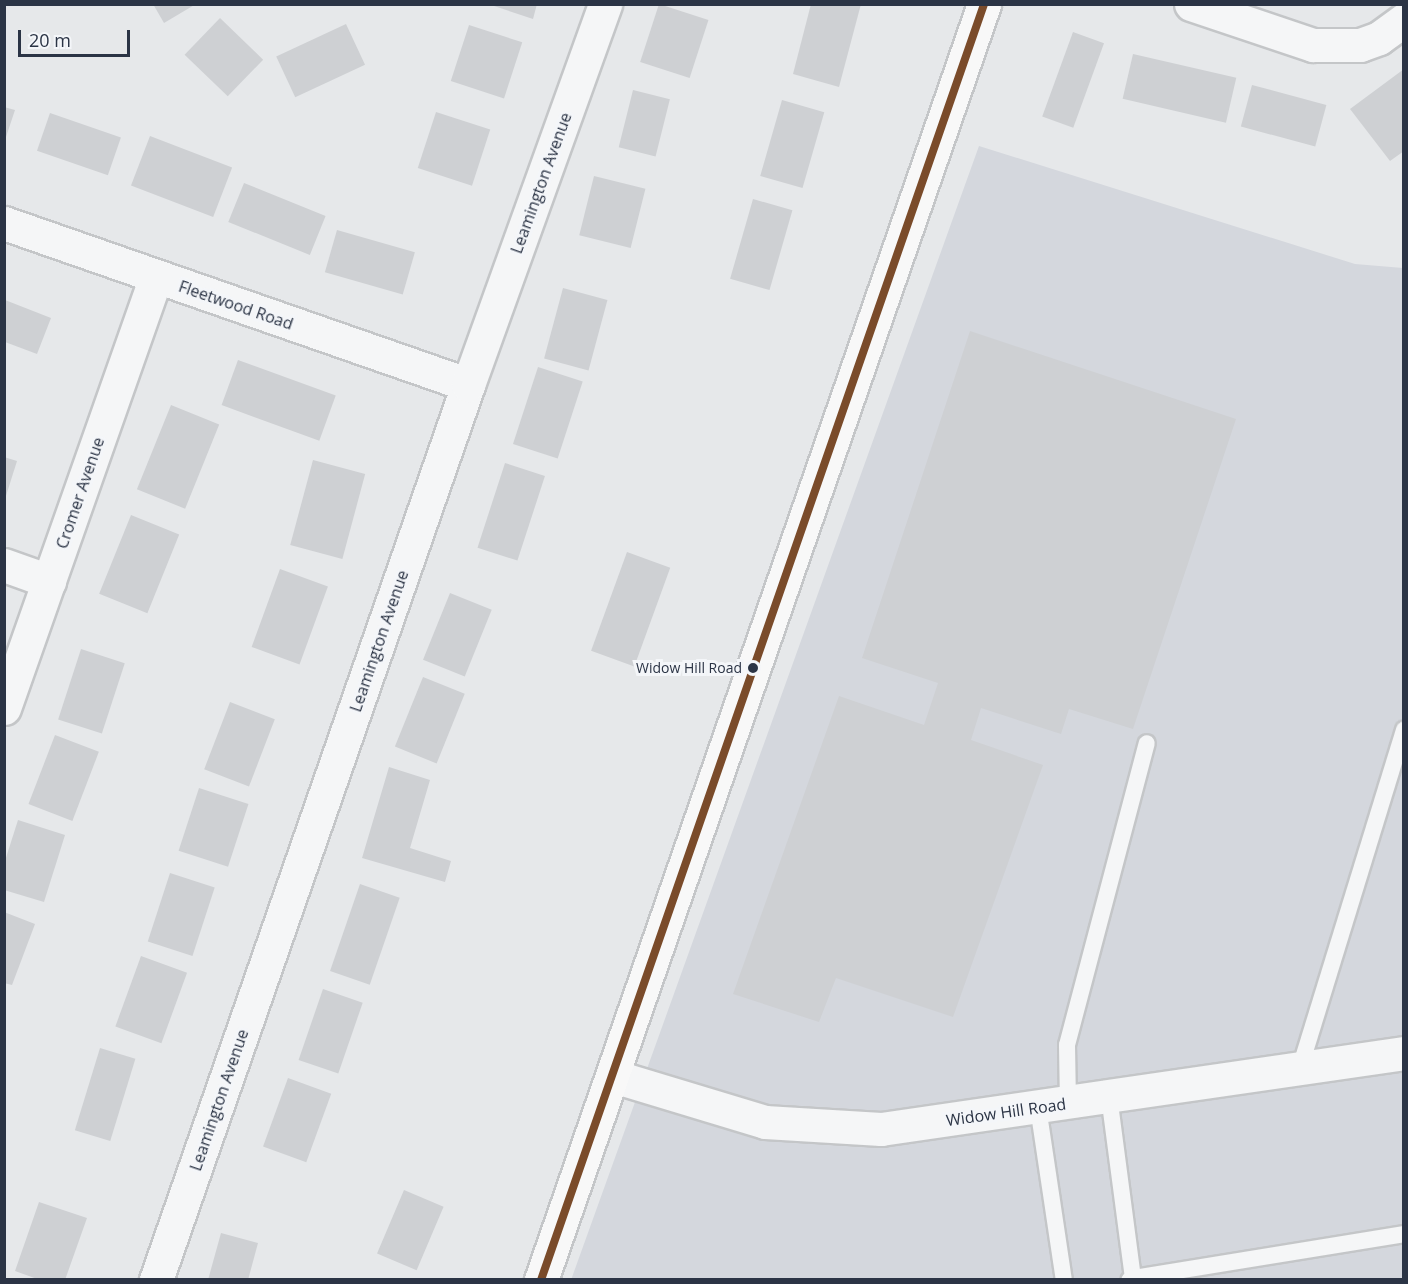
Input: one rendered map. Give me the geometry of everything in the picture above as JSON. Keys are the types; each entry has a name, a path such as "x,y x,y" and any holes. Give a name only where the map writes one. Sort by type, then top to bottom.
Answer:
{"highway":[{"path":"542,1280 984,4"}],"street":[{"name":"Leamington Avenue","path":"156,1280 468,386 605,4"},
{"path":"1191,4 1313,45 1360,45 1379,38 1404,20"},
{"name":"Fleetwood Road","path":"4,223 468,386"},
{"name":"Cromer Avenue","path":"4,708 156,277"},
{"path":"4,566 50,581"},
{"name":"Widow Hill Road","path":"614,1076 765,1122 881,1129 1404,1053"}],"lane":[{"path":"1300,1068 1404,730"},
{"path":"1064,1280 1053,1105 1147,743"},
{"path":"1109,1096 1131,1279 1404,1234"}],"shaded area":[{"path":"979,146 1355,264 1403,268 1403,1279 571,1280"}],"building":[{"path":"153,4 196,4 164,23"},
{"path":"488,4 537,4 533,19"},
{"path":"659,4 708,20 690,78 640,62"},
{"path":"811,4 861,4 839,87 793,74"},
{"path":"220,18 263,60 228,96 185,55"},
{"path":"346,24 365,65 295,97 276,57"},
{"path":"469,25 522,42 504,98 451,81"},
{"path":"1073,32 1104,43 1073,128 1042,117"},
{"path":"1133,54 1236,78 1226,123 1123,99"},
{"path":"1404,69 1404,151 1390,161 1350,109"},
{"path":"1252,85 1326,105 1315,146 1241,127"},
{"path":"633,90 670,99 656,156 619,147"},
{"path":"782,100 824,112 803,188 760,176"},
{"path":"4,107 15,110 5,140 4,140"},
{"path":"436,112 490,130 472,186 418,168"},
{"path":"50,113 121,137 108,175 37,151"},
{"path":"150,136 232,168 213,217 131,185"},
{"path":"594,176 645,189 631,248 579,235"},
{"path":"244,183 326,216 310,255 228,222"},
{"path":"753,199 792,210 770,290 730,279"},
{"path":"337,230 415,252 403,295 325,272"},
{"path":"563,288 607,300 589,370 544,359"},
{"path":"5,300 51,318 37,354 5,342"},
{"path":"970,331 1236,419 1133,729 1069,709 1061,734 981,708 971,740 1043,765 953,1017 836,978 819,1022 733,994 839,696 924,725 938,683 862,658"},
{"path":"238,360 336,396 319,441 222,405"},
{"path":"538,367 583,382 558,459 513,444"},
{"path":"171,405 219,424 185,509 137,489"},
{"path":"4,457 17,461 5,499 4,499"},
{"path":"313,460 365,474 342,559 290,545"},
{"path":"505,463 545,476 517,561 477,548"},
{"path":"131,515 179,534 147,613 99,594"},
{"path":"627,552 670,568 634,666 591,651"},
{"path":"280,569 328,586 300,664 252,647"},
{"path":"450,593 492,610 465,677 423,660"},
{"path":"81,649 125,663 102,734 58,719"},
{"path":"423,677 465,694 437,763 395,747"},
{"path":"230,702 275,719 249,786 204,769"},
{"path":"55,735 99,752 72,821 28,804"},
{"path":"389,767 430,780 410,848 451,861 445,882 362,858"},
{"path":"199,788 248,804 228,867 179,851"},
{"path":"18,820 65,835 44,902 4,890 4,864"},
{"path":"170,873 215,888 192,956 148,941"},
{"path":"360,884 400,898 370,985 330,971"},
{"path":"4,912 35,924 12,985 4,983"},
{"path":"141,956 187,973 161,1043 115,1026"},
{"path":"323,989 363,1003 338,1074 299,1060"},
{"path":"100,1048 135,1059 110,1141 75,1130"},
{"path":"288,1078 331,1094 306,1162 263,1147"},
{"path":"404,1190 444,1207 417,1270 377,1254"},
{"path":"39,1202 87,1218 65,1280 40,1280 15,1271"},
{"path":"221,1233 258,1243 248,1280 208,1280"}],"transit line":[{"path":"541,1280 984,4"}],"place":[{"name":"Widow Hill Road","path":"753,668"}]}
